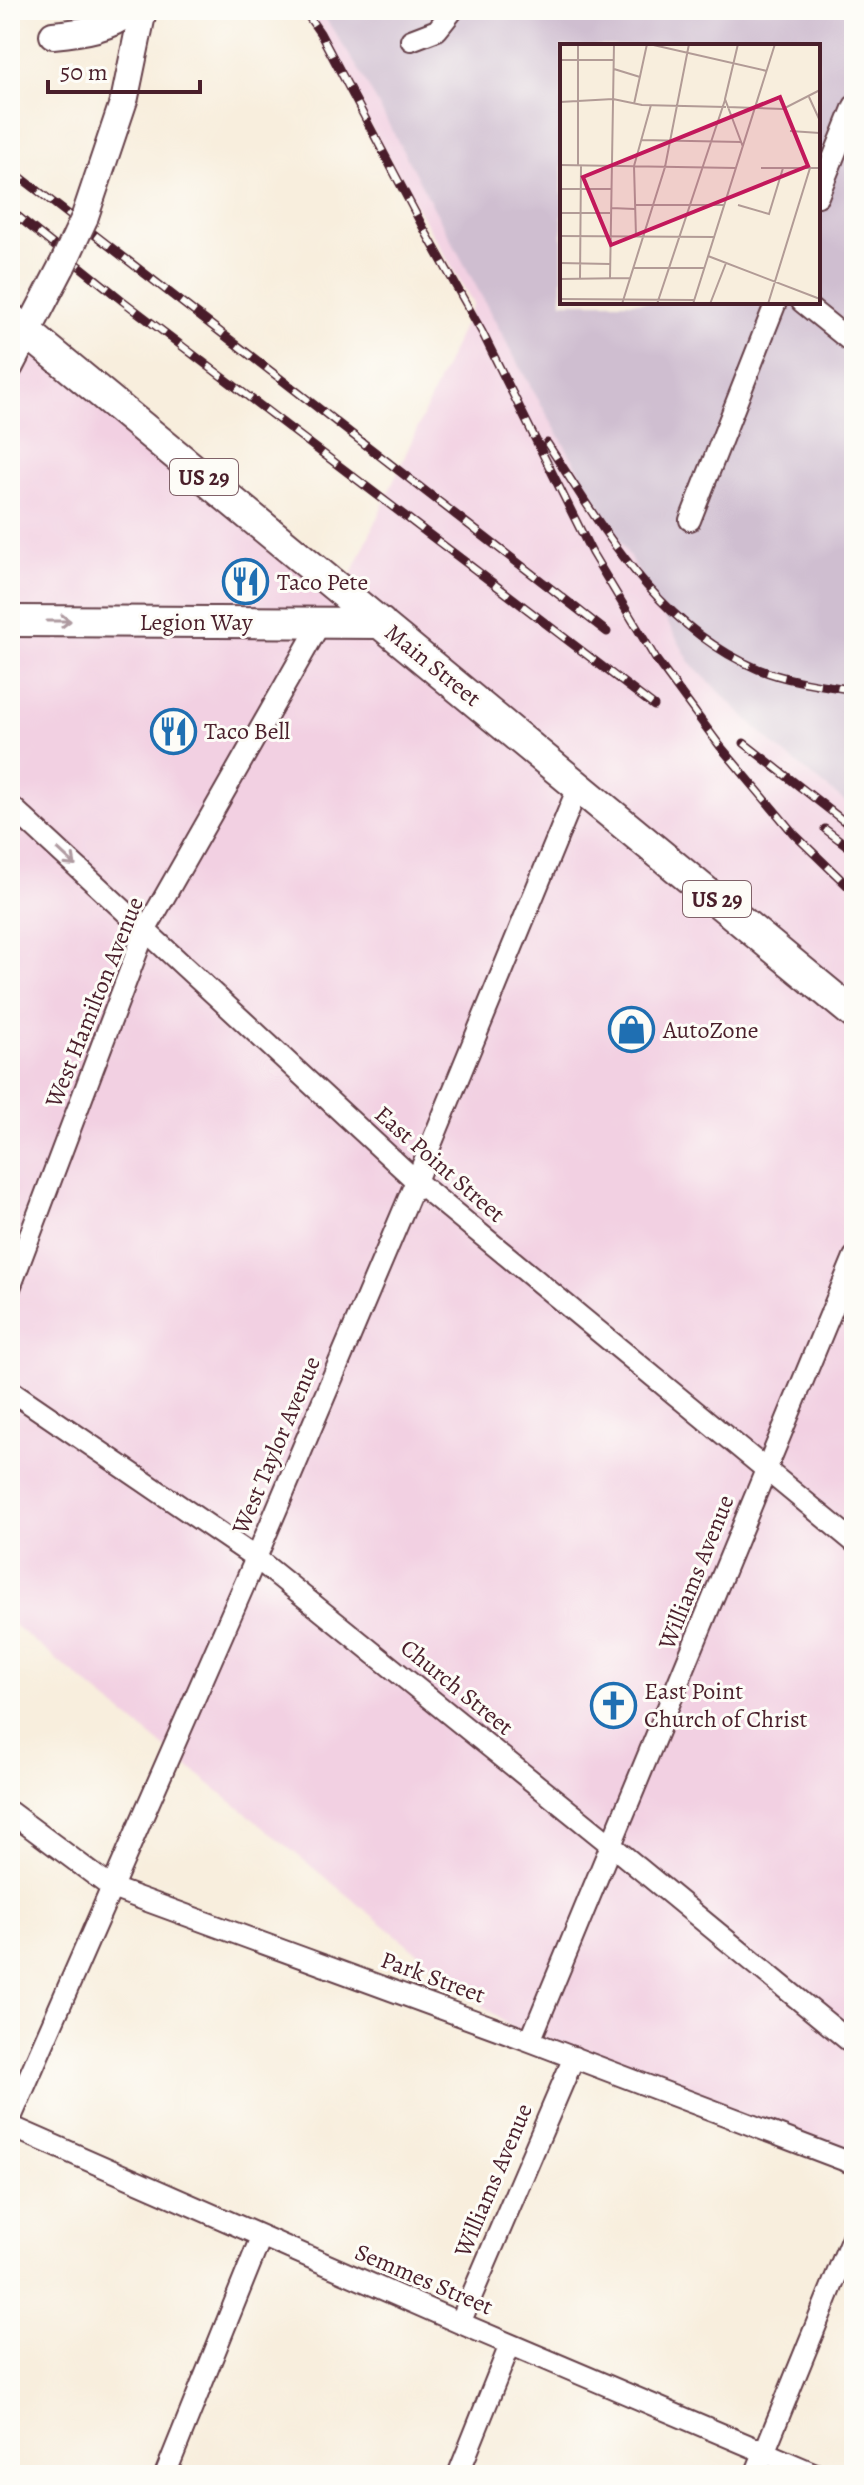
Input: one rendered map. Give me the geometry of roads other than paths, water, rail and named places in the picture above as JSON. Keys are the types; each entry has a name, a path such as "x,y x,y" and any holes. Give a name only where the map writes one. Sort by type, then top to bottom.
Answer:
{"main road":[{"path":"53,35 92,31 115,24 133,10"},
{"path":"10,366 19,325 62,266 84,219 125,97 143,10"},
{"name":"Main Street","path":"19,325 854,1014"},
{"name":"Legion Way","path":"10,621 381,623"}],"street":[{"path":"411,40 437,30 453,10"},
{"path":"820,191 854,106"},
{"path":"690,520 775,304"},
{"path":"804,304 854,344"},
{"name":"West Hamilton Avenue","path":"10,1288 145,931 321,622"},
{"name":"West Taylor Avenue","path":"10,2123 256,1558 579,785"},
{"name":"East Point Street","path":"10,805 416,1181 854,1542"},
{"name":"Williams Avenue","path":"530,2041 854,1257"},
{"name":"Church Street","path":"10,1390 256,1558 854,2045"},
{"name":"Park Street","path":"10,1812 112,1888 574,2057 854,2164"},
{"name":"Williams Avenue","path":"460,2323 574,2057"},
{"name":"Semmes Street","path":"10,2123 261,2237 818,2475"},
{"path":"755,2475 854,2232"},
{"path":"165,2475 261,2237"},
{"path":"458,2475 510,2345"}],"railway":[{"path":"304,10 320,33 482,332 592,553 657,661 720,746 794,834 854,892"},
{"path":"10,169 607,632"},
{"path":"10,210 123,301 654,706"},
{"path":"547,443 612,541 662,602 690,628 722,651 758,669 793,680 854,690"},
{"path":"744,743 854,829"},
{"path":"825,829 854,851"}],"place":[{"name":"Taco Pete","path":"246,582"},
{"name":"Taco Bell","path":"173,731"},
{"name":"AutoZone","path":"632,1030"},
{"name":"East Point Church of Christ","path":"613,1705"}]}
